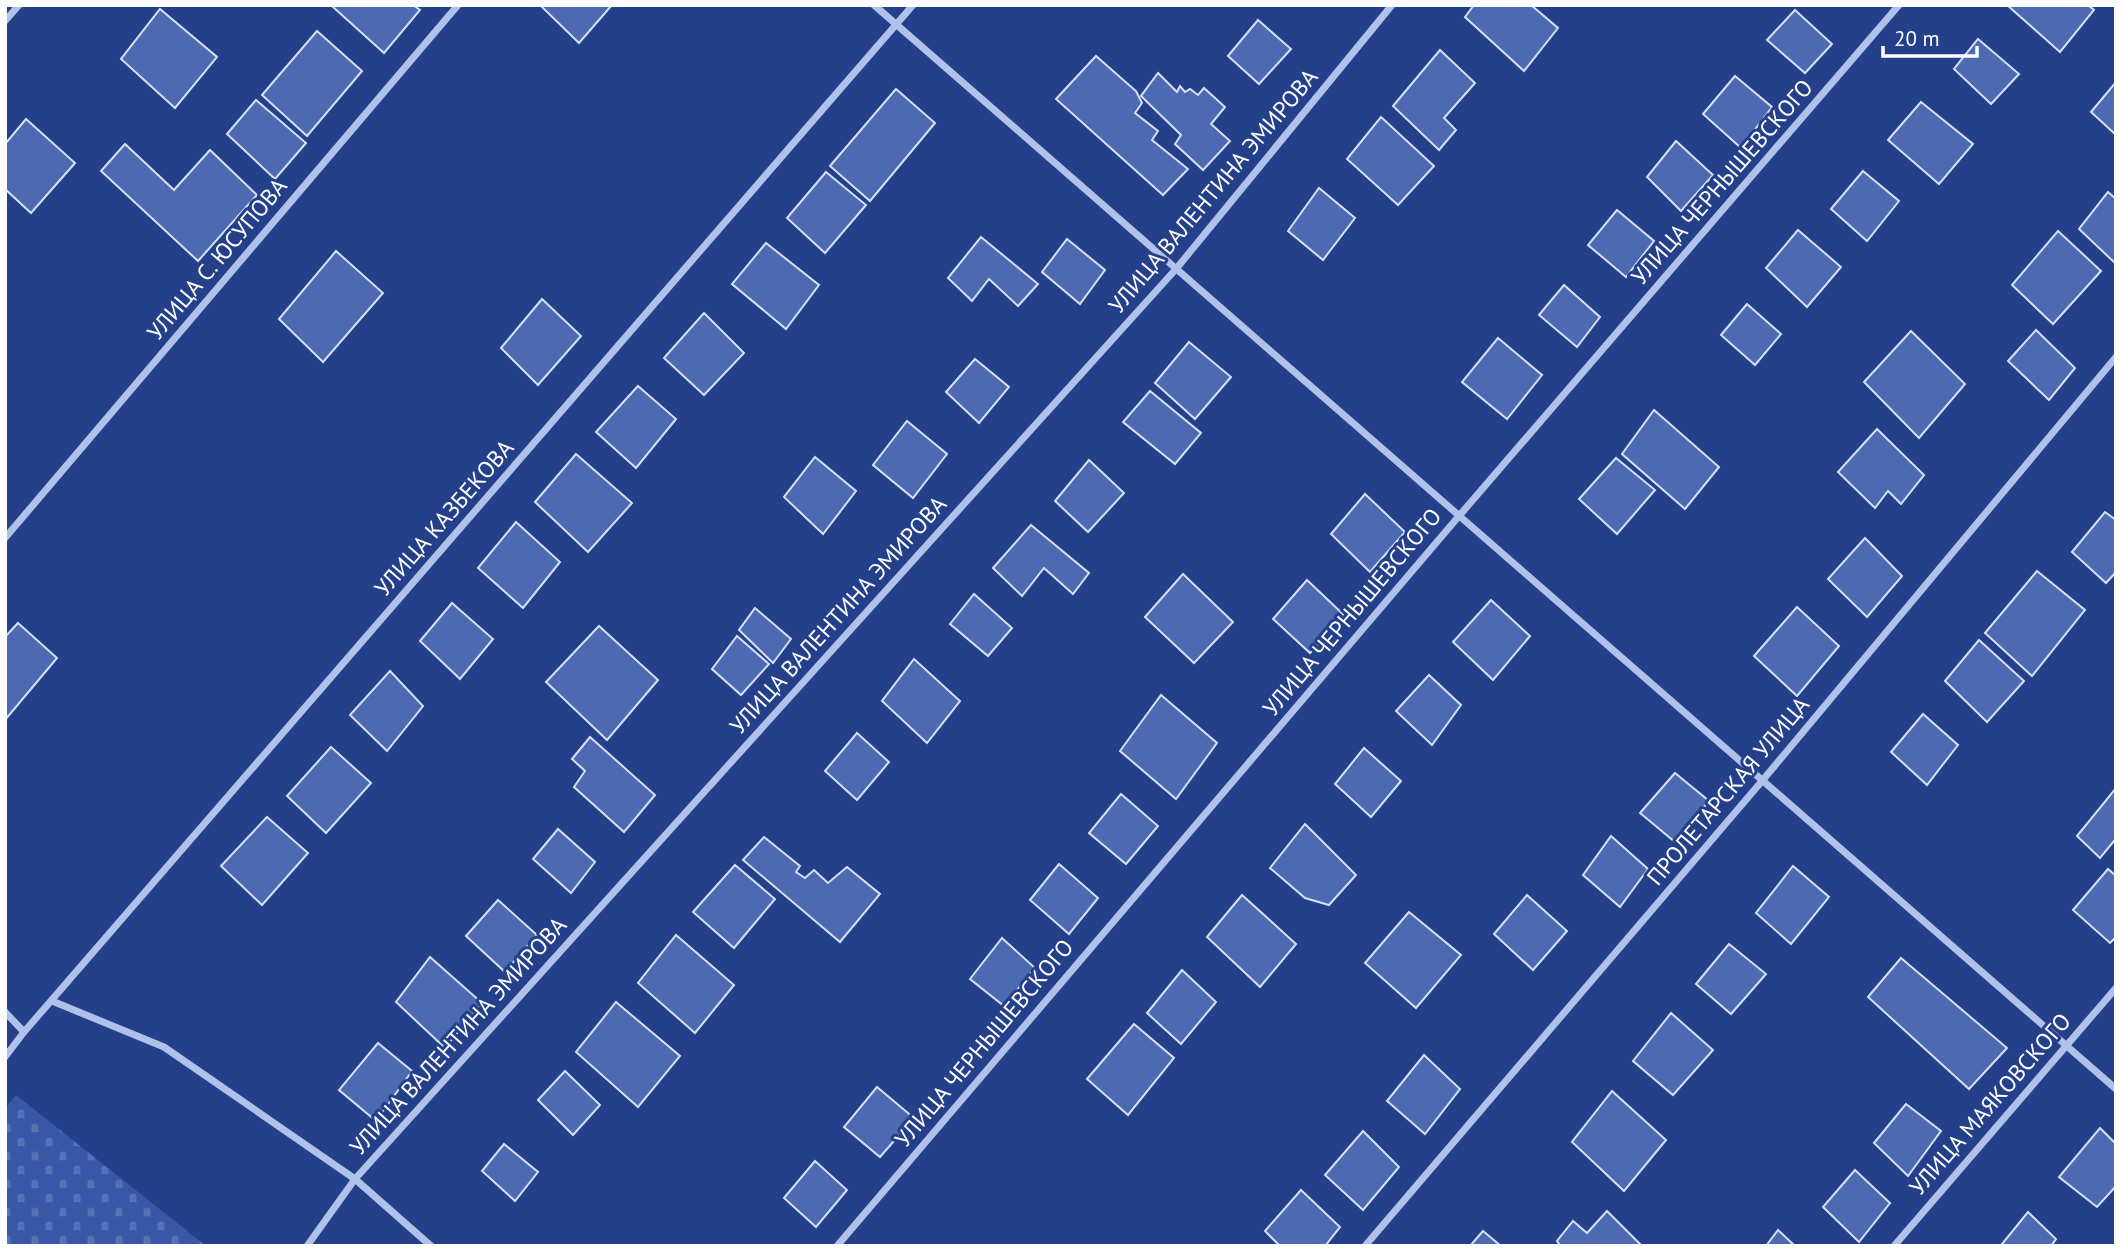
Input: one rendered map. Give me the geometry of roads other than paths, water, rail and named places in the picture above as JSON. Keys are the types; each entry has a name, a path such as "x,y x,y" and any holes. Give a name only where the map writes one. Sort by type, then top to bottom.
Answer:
{"street":[{"path":"5,21 19,5"},
{"name":"УЛИЦА С. ЮСУПОВА","path":"5,538 458,5"},
{"path":"874,5 2116,1089"},
{"name":"УЛИЦА КАЗБЕКОВА","path":"5,1057 913,5"},
{"name":"УЛИЦА ВАЛЕНТИНА ЭМИРОВА","path":"307,1246 355,1179 1176,269 1392,5"},
{"name":"УЛИЦА ЧЕРНЫШЕВСКОГО","path":"837,1246 1899,5"},
{"name":"ПРОЛЕТАРСКАЯ УЛИЦА","path":"1366,1246 1762,781 2116,357"},
{"name":"УЛИЦА МАЯКОВСКОГО","path":"1894,1246 2116,988"},
{"path":"52,1001 164,1047 355,1179 431,1246"},
{"path":"5,1012 24,1032"}]}
